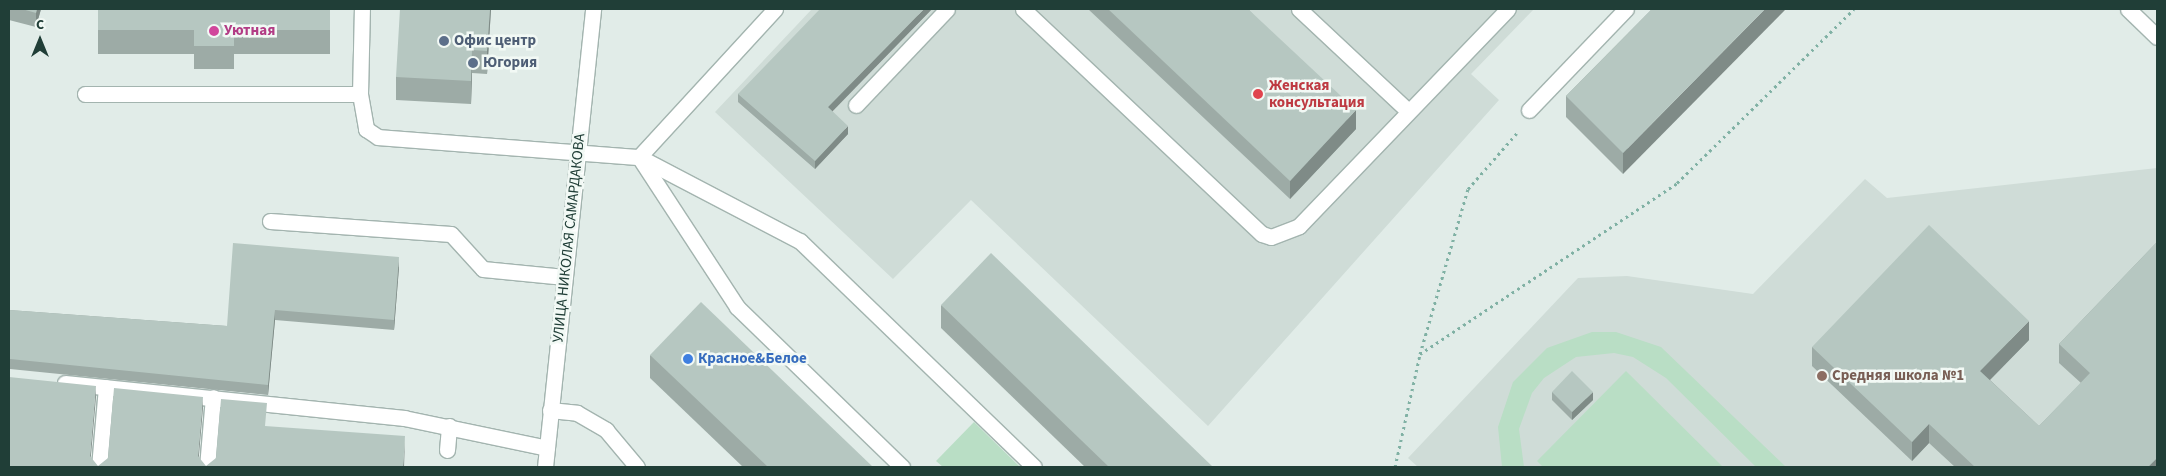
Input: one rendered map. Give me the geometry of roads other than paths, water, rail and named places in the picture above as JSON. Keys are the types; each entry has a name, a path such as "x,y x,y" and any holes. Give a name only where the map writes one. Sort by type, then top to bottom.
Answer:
{"street":[{"path":"362,9 360,94 366,129 378,137 579,151 639,158 800,241 1034,467"},
{"name":"УЛИЦА НИКОЛАЯ САМАРДАКОВА","path":"545,467 593,9"},
{"path":"639,158 774,9"},
{"path":"856,105 947,9"},
{"path":"1023,9 1262,234 1271,237 1298,226 1508,9"},
{"path":"1299,9 1408,111"},
{"path":"1529,110 1626,9"},
{"path":"2128,9 2157,37"},
{"path":"85,94 360,94"},
{"path":"639,158 737,307 902,467"},
{"path":"270,220 451,234 483,270 565,276"},
{"path":"48,382 213,397 449,426 547,448"},
{"path":"99,467 106,387"},
{"path":"207,467 213,397"},
{"path":"550,410 577,413 606,430 637,467"},
{"path":"447,450 449,426"}],"place":[{"name":"Уютная","path":"214,31"},
{"name":"Офис центр","path":"444,41"},
{"name":"Югория","path":"473,63"},
{"name":"Женская консультация","path":"1258,94"},
{"name":"Красное&Белое","path":"688,359"},
{"name":"Средняя школа №1","path":"1822,376"}]}
